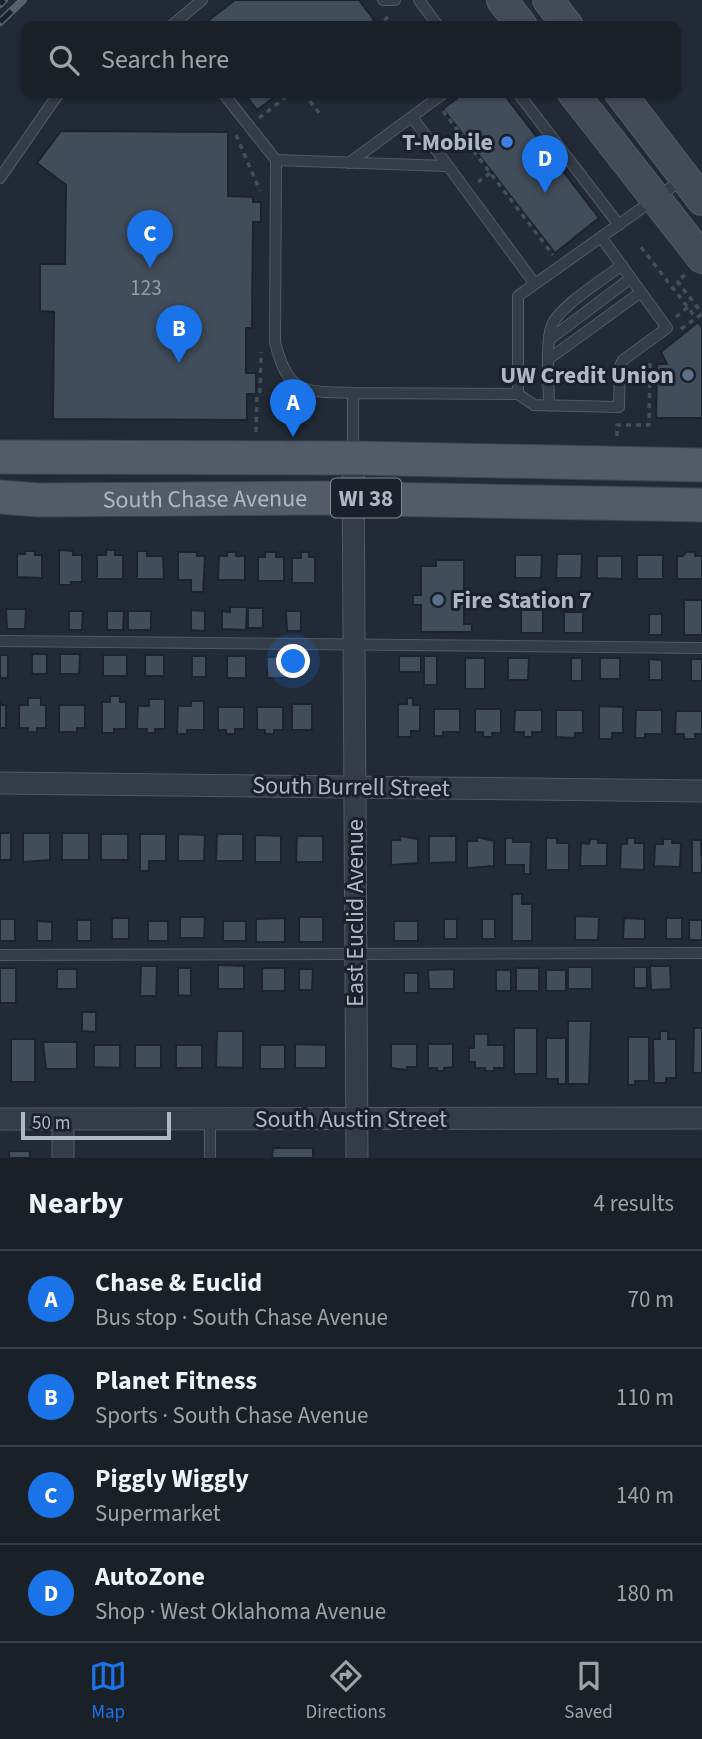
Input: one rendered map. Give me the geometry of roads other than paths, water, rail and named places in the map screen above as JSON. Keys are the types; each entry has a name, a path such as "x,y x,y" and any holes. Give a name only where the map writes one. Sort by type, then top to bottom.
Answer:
{"main road":[{"path":"502,0 548,16"},
{"path":"577,98 655,199 694,266"},
{"path":"624,98 694,189"},
{"name":"South Chase Avenue","path":"0,457 353,458 702,465"},
{"path":"458,460 458,500"},
{"name":"South Chase Avenue","path":"0,497 38,500 353,498 702,505"}],"street":[{"name":"East Euclid Avenue","path":"353,458 357,1158"},
{"name":"South Burrell Street","path":"0,783 702,791"},
{"name":"South Austin Street","path":"0,1119 702,1118"},
{"path":"63,1119 63,1158"}],"lane":[{"path":"176,21 202,0"},
{"path":"383,0 395,0"},
{"path":"419,0 434,21"},
{"path":"0,177 55,98"},
{"path":"227,98 276,160 275,342 280,362 293,383 306,391 518,394 534,405 619,407 620,366 623,359 667,328 601,237"},
{"path":"349,163 436,98"},
{"path":"523,98 619,225"},
{"path":"412,117 535,284"},
{"path":"276,160 447,166"},
{"path":"518,394 518,296 655,199 694,189"},
{"path":"549,406 552,325 561,312 622,265"},
{"path":"550,339 631,278"},
{"path":"550,358 641,292"},
{"path":"353,393 353,458"},
{"path":"0,642 702,648"},
{"path":"0,956 702,953"},
{"path":"210,1119 210,1158"}],"railway":[{"path":"0,4 4,0"},
{"path":"0,22 23,0"}],"place":[{"name":"T-Mobile","path":"507,142"},
{"name":"AutoZone","path":"545,193"},
{"name":"Piggly Wiggly","path":"150,268"},
{"name":"Planet Fitness","path":"179,363"},
{"name":"UW Credit Union","path":"688,375"},
{"name":"Chase & Euclid","path":"293,437"},
{"name":"Fire Station 7","path":"438,600"}]}
